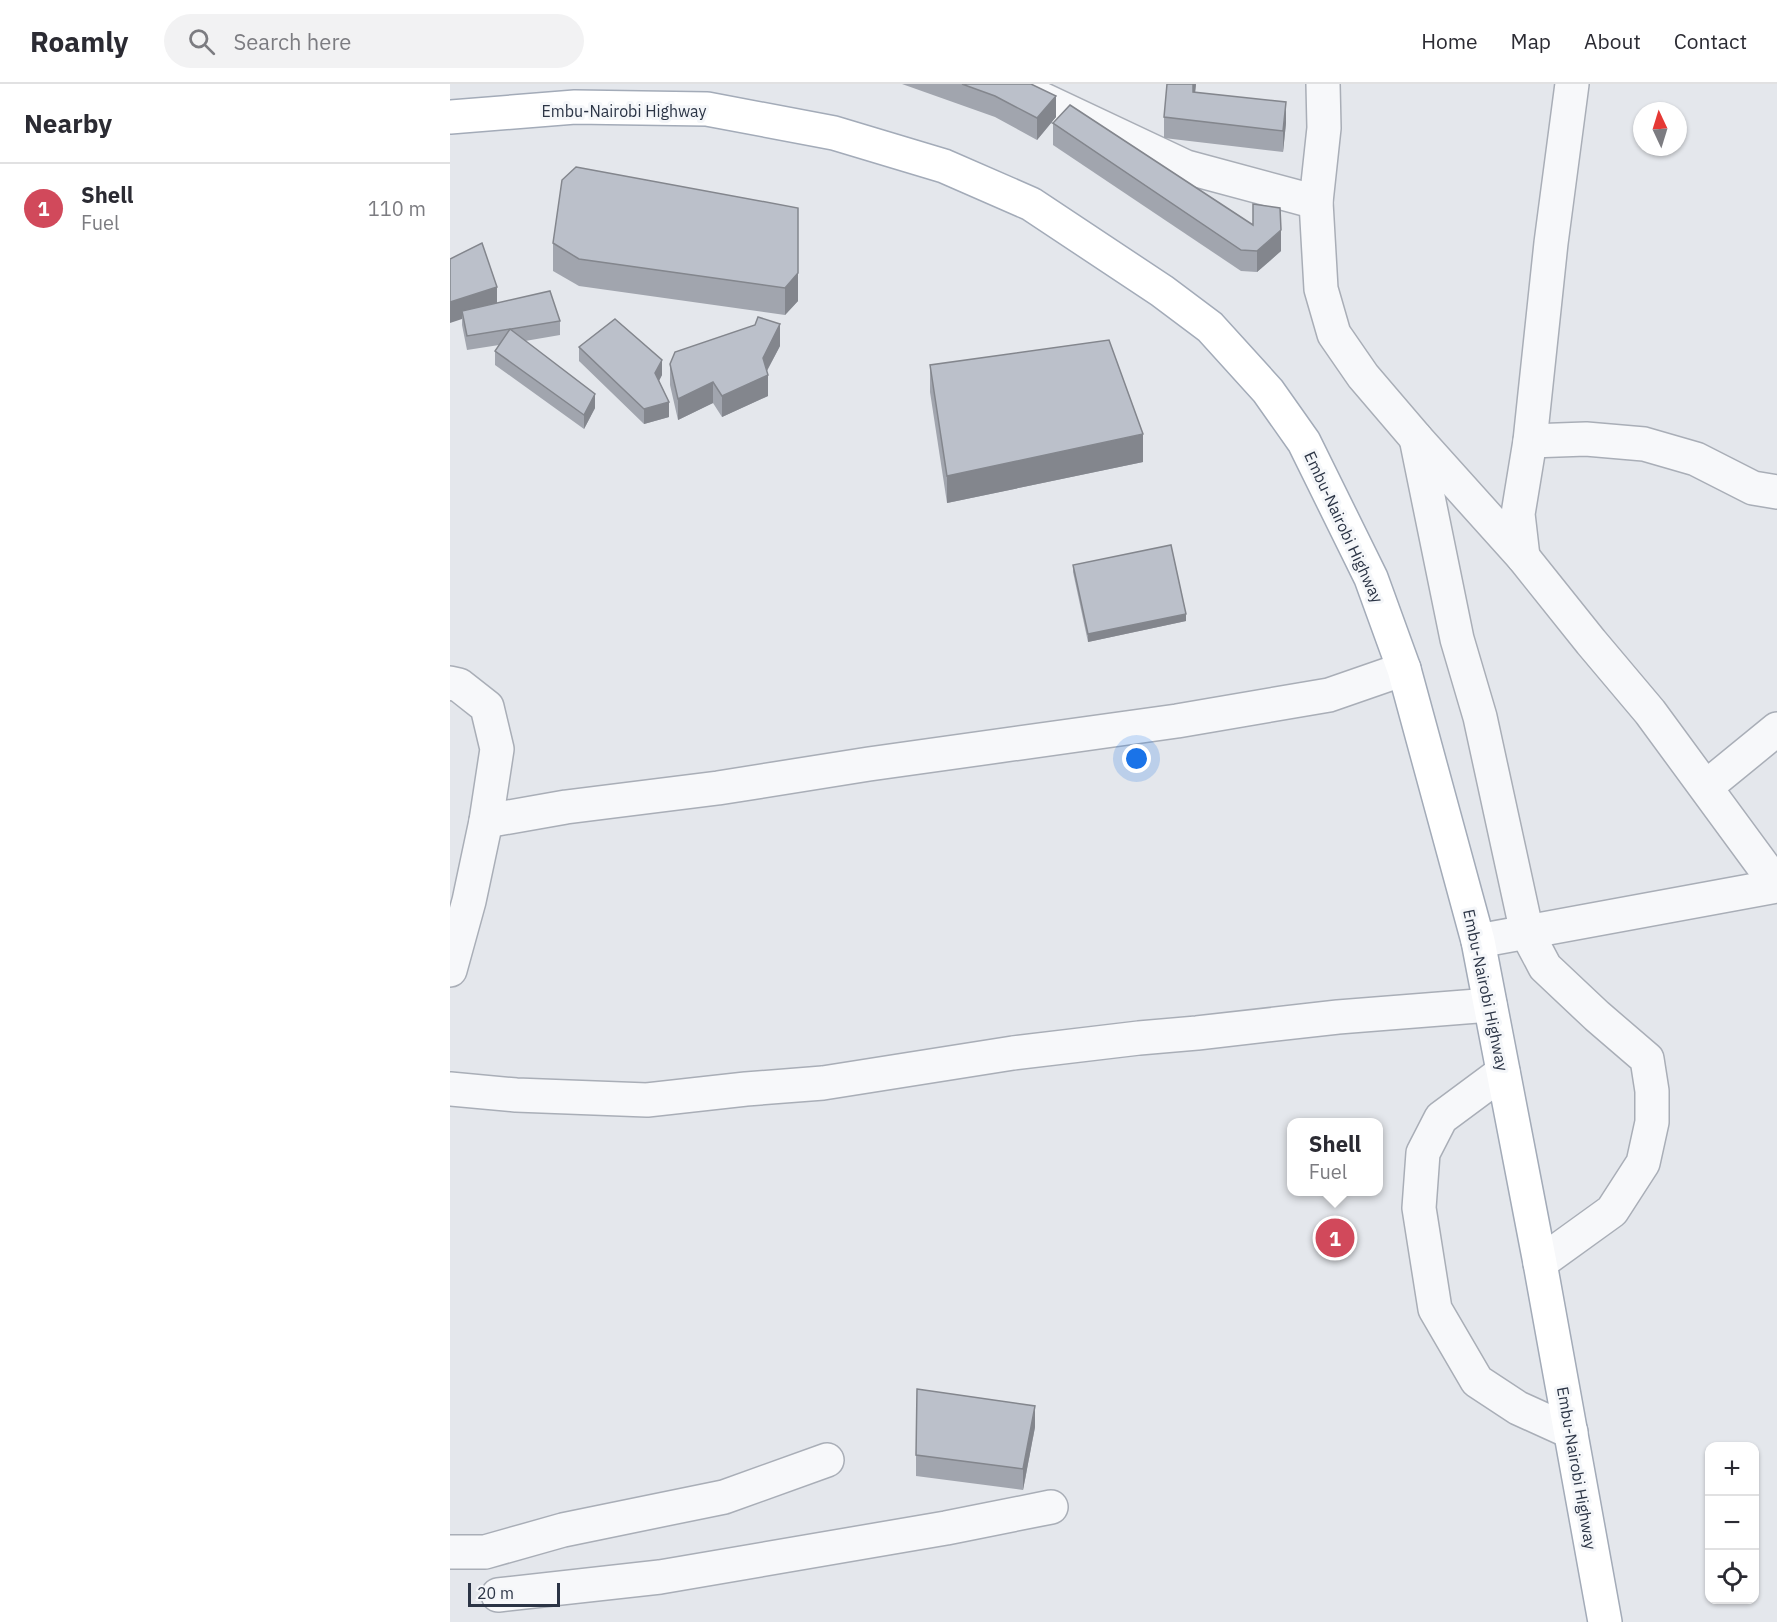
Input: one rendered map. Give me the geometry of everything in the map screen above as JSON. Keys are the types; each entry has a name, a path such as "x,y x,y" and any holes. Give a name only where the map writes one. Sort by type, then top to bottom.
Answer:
{"main road":[{"name":"Embu-Nairobi Highway","path":"450,117 575,107 707,109 834,133 944,166 1031,204 1162,291 1210,327 1268,391 1305,442 1371,578 1404,669 1478,941 1540,1263 1605,1622"}],"street":[{"path":"1010,84 1186,167 1316,202"},
{"path":"1323,84 1324,128 1316,202 1321,290 1334,334 1363,376 1523,557 1650,712 1777,885 1478,941"},
{"path":"1523,557 1518,514 1530,441 1551,243 1572,84"},
{"path":"1416,438 1457,639 1480,717 1527,933 1545,967 1647,1059 1652,1091 1652,1122 1643,1163 1612,1211 1540,1263"},
{"path":"1530,441 1586,439 1644,444 1696,459 1753,488 1777,492"},
{"path":"486,821 566,807 718,788 869,764 1177,721 1329,695 1404,669"},
{"path":"450,683 459,685 488,707 497,749 486,821 469,901 450,970"},
{"path":"1706,787 1777,729"},
{"path":"450,1089 516,1095 647,1100 823,1083 1013,1053 1139,1038 1338,1017 1490,1005"},
{"path":"1503,1072 1441,1118 1423,1154 1419,1208 1435,1309 1477,1381 1518,1408 1571,1432"},
{"path":"450,1552 485,1552 563,1530 724,1497 827,1460"},
{"path":"485,1552 502,1609 660,1577 946,1528 1051,1507"}],"building":[{"path":"962,84 1031,84 1056,96 1037,118 995,96"},
{"path":"1167,84 1193,84 1193,92 1286,102 1283,131 1164,117"},
{"path":"1070,105 1253,225 1253,204 1280,208 1281,230 1257,251 1241,250 1053,123"},
{"path":"576,167 798,208 798,273 785,288 579,259 553,243 562,180"},
{"path":"482,243 497,287 450,302 450,259"},
{"path":"550,291 560,321 467,336 462,311"},
{"path":"758,317 780,324 763,358 768,375 722,396 713,382 678,399 670,364 675,352 755,325"},
{"path":"615,319 662,360 655,373 669,402 644,409 579,347"},
{"path":"510,329 595,394 584,415 495,351"},
{"path":"1109,340 1143,434 947,476 930,365"},
{"path":"1171,545 1186,614 1088,634 1073,565"},
{"path":"917,1389 1035,1406 1023,1469 916,1455"}],"place":[{"name":"Shell","path":"1335,1238"}]}
